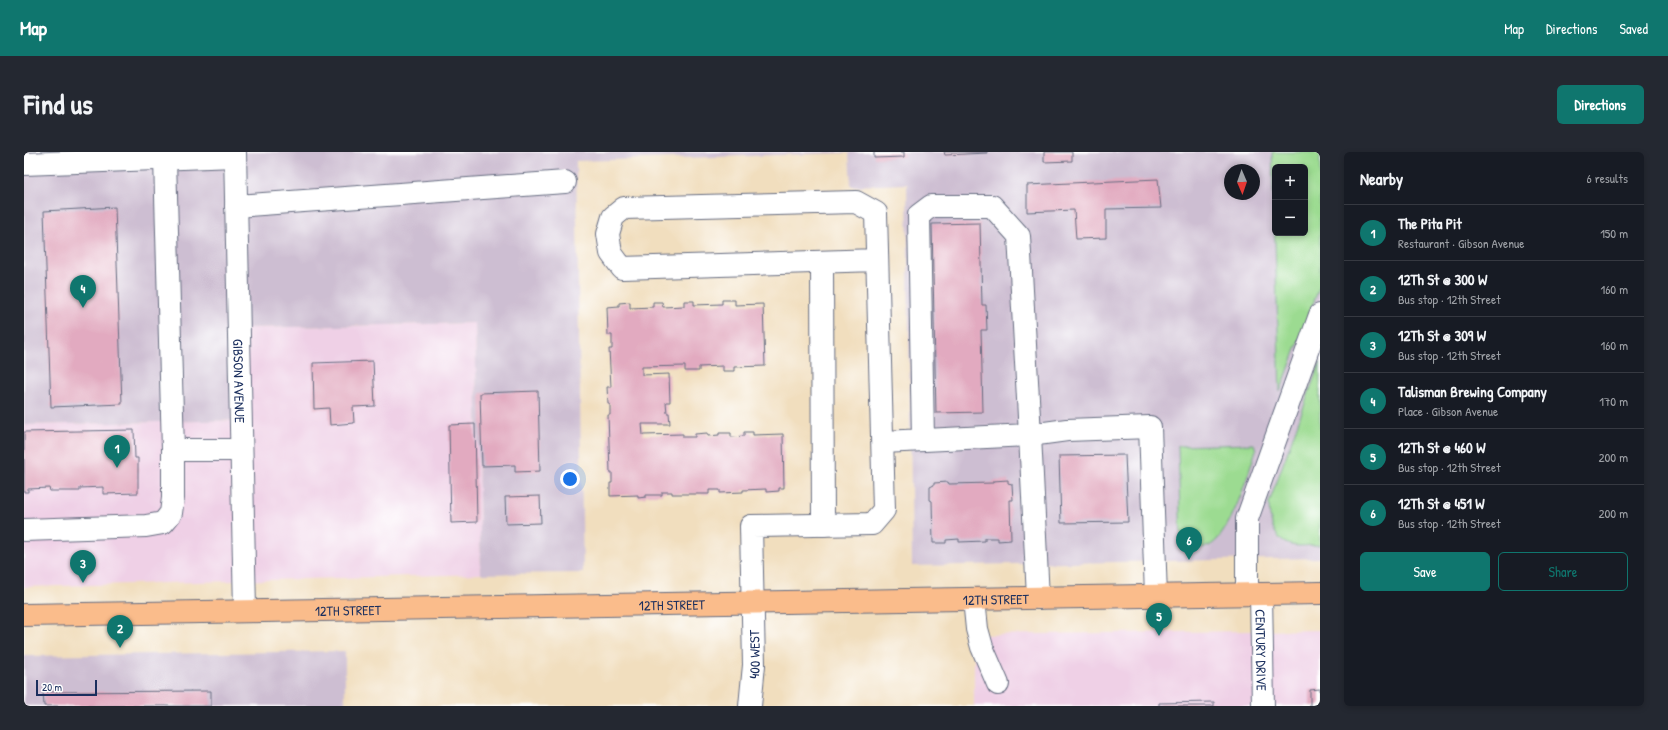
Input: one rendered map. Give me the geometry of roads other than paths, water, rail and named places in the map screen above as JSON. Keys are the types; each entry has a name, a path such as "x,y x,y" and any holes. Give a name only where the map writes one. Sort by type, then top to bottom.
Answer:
{"main road":[{"name":"12TH STREET","path":"24,615 245,610 1320,593"}],"street":[{"path":"24,164 165,159 235,154"},
{"name":"GIBSON AVENUE","path":"235,154 245,610"},
{"path":"24,530 146,526 163,523 171,513 173,498 174,450 165,159"},
{"path":"236,206 565,182"},
{"path":"822,262 823,525 872,524 884,510 876,213 856,202 624,208 612,217 608,234 611,253 622,268 877,260"},
{"path":"923,440 919,215 931,206 992,206 1019,236 1038,598"},
{"name":"CENTURY DRIVE","path":"1263,706 1247,519 1320,315"},
{"path":"883,442 1030,435 1067,430 1150,427 1156,596"},
{"path":"174,450 241,450"},
{"name":"400 WEST","path":"750,706 754,665 751,526 823,525"},
{"path":"974,599 977,629 980,641 998,684"}],"place":[{"name":"Talisman Brewing Company","path":"83,308"},
{"name":"The Pita Pit","path":"117,468"},
{"name":"12Th St @ 451 W","path":"1189,560"},
{"name":"12Th St @ 309 W","path":"83,583"},
{"name":"12Th St @ 460 W","path":"1159,636"},
{"name":"12Th St @ 300 W","path":"120,648"}]}
